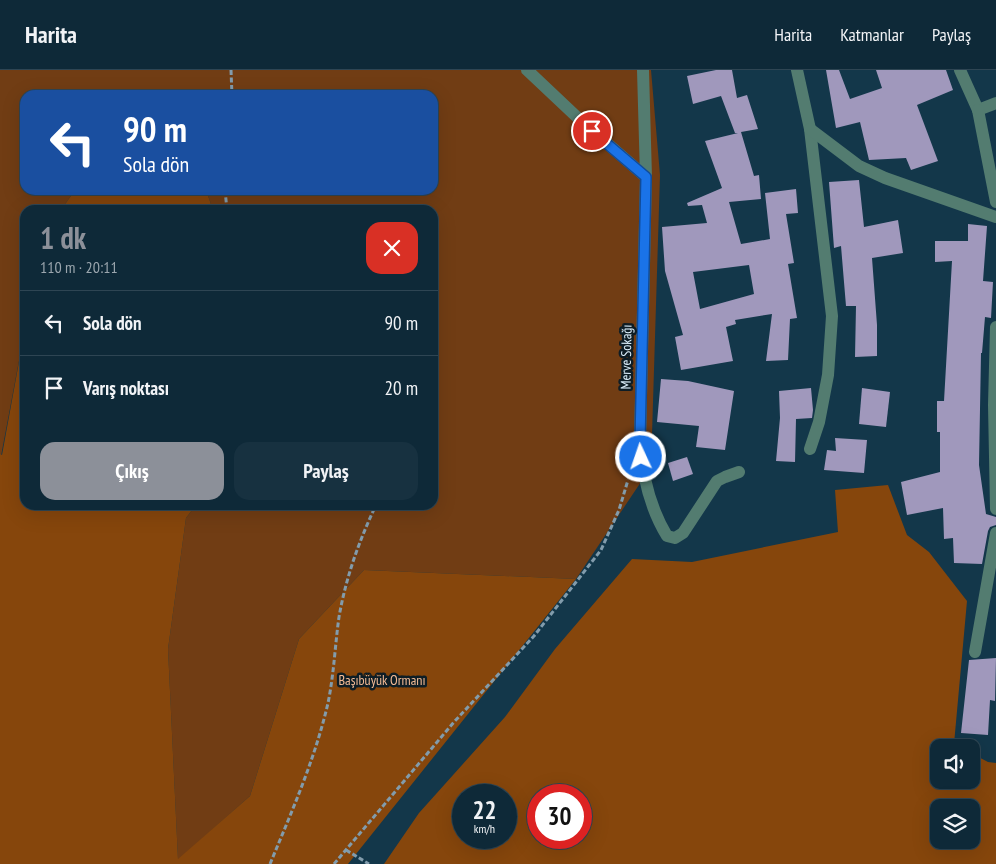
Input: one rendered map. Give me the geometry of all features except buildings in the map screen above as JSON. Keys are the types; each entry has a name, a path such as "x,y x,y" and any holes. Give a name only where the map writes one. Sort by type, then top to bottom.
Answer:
{"street":[{"path":"527,70 579,119 646,177"},
{"name":"Merve Sokağı","path":"643,70 646,177 640,441 645,481 666,536 675,538 683,533 717,482 725,476 739,472"},
{"path":"797,70 810,129 832,316 828,375 819,422 810,449"},
{"path":"960,70 978,110 996,202"},
{"path":"978,110 996,103"},
{"path":"810,129 859,166 885,178 996,217"},
{"path":"996,328 994,405 996,509"},
{"path":"975,652 996,533"}],"path":[{"path":"231,70 232,90"},
{"path":"334,864 454,722 534,636 601,550 619,510 629,475"},
{"path":"270,864 309,770 319,736 333,674 339,618 345,586 354,556 374,510"},
{"path":"346,850 369,864"}],"shaded area":[{"path":"0,70 651,70 660,175 651,467 576,579 364,570 299,639 250,796 178,860 168,649 186,518 192,510 438,510 438,205 211,205 208,195 438,195 438,90 20,90 20,195 72,195 64,205 20,205 20,355 1,456"}],"green space":[{"path":"72,195 208,195 211,205 64,205"},
{"name":"Başıbüyük Ormanı","path":"20,356 20,510 192,510 186,518 168,649 178,859 250,796 299,639 364,570 576,579 348,864 0,864 0,454 2,455"},
{"path":"888,485 907,535 929,552 967,601 954,739 930,739 930,789 980,789 980,758 988,762 996,763 996,864 384,864 419,813 505,717 555,649 632,559 692,562 838,532 835,490"}],"route":[{"path":"592,131 646,177 641,457"}]}
